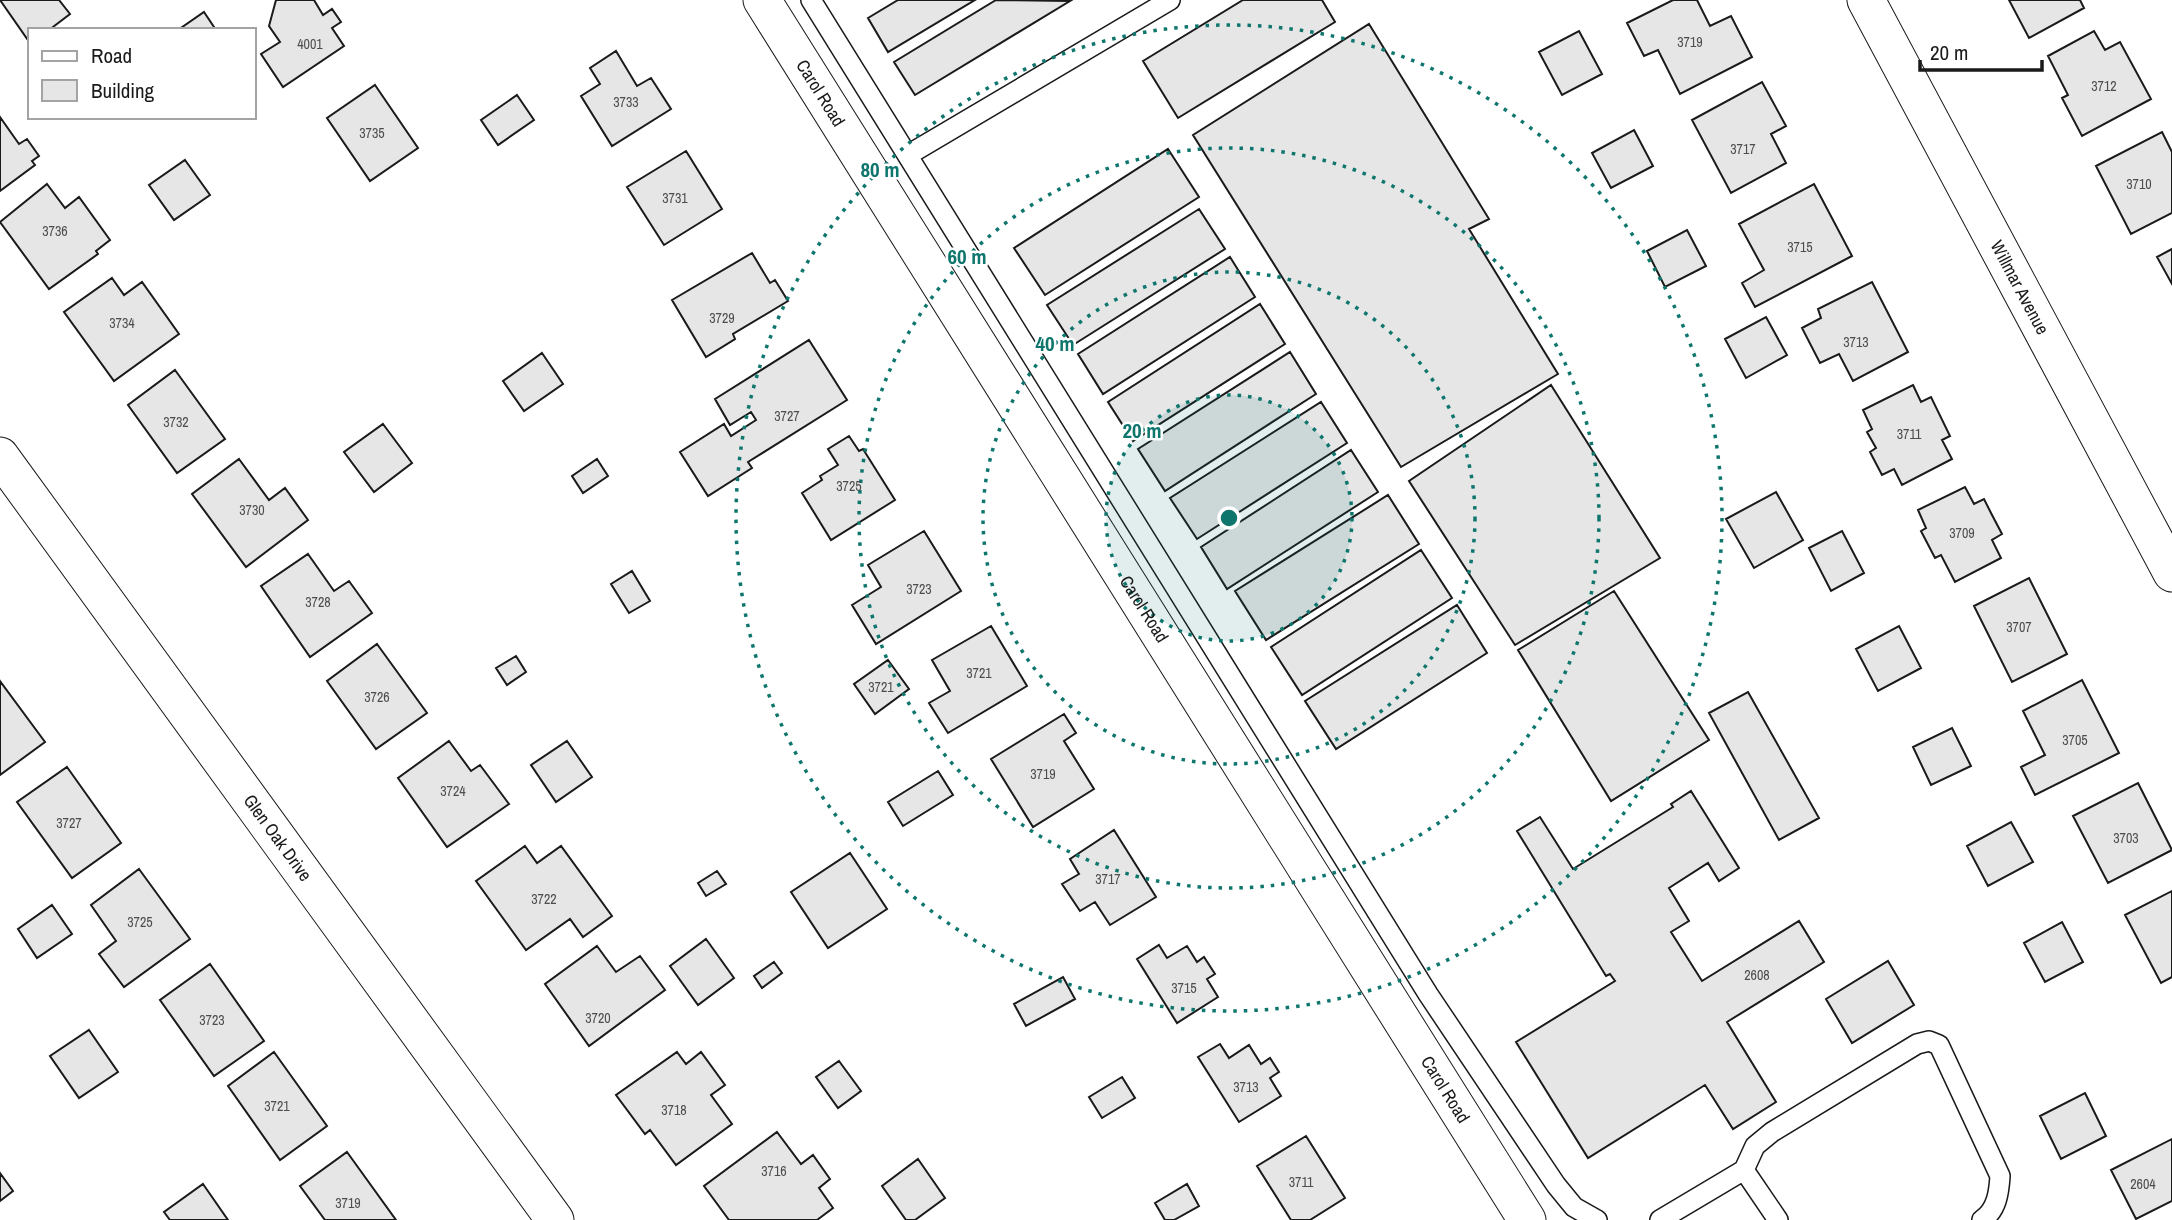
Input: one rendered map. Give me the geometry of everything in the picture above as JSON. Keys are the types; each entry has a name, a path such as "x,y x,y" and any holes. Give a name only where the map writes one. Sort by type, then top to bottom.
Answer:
{"street":[{"name":"Carol Road","path":"762,0 1527,1220"},
{"name":"Willmar Avenue","path":"1866,0 2172,573"},
{"name":"Glen Oak Drive","path":"0,456 555,1220"}],"lane":[{"path":"811,0 1428,994 1556,1185 1574,1208 1597,1220"},
{"path":"908,155 1170,0"},
{"path":"1660,1220 1744,1170 1755,1146 1772,1132 1917,1044 1929,1041 1939,1045 2000,1176 1999,1196 1989,1216 1982,1220"},
{"path":"1744,1170 1778,1220"}],"building":[{"path":"0,0 59,0 70,14 52,28 28,28 28,40"},
{"path":"276,0 314,0 323,15 332,9 341,22 332,28 344,46 283,87 261,54 280,42 269,26"},
{"path":"898,0 975,0 888,52 868,18"},
{"path":"996,0 1070,1 915,95 894,62"},
{"path":"1243,0 1322,0 1335,22 1178,118 1143,61"},
{"path":"1673,0 1697,0 1710,26 1731,16 1752,57 1680,94 1658,50 1644,56 1627,23"},
{"path":"2009,0 2080,0 2084,8 2029,38"},
{"path":"204,12 215,28 181,28"},
{"path":"1369,24 1489,219 1469,229 1558,374 1401,467 1193,135"},
{"path":"1579,31 1602,74 1562,95 1539,52"},
{"path":"2094,31 2105,50 2120,42 2151,99 2082,136 2062,98 2068,95 2048,56"},
{"path":"616,51 637,86 651,78 671,109 612,146 581,96 600,84 590,68"},
{"path":"1762,82 1786,126 1771,134 1786,163 1731,193 1692,120"},
{"path":"375,85 418,148 370,181 327,118"},
{"path":"517,95 534,120 498,145 481,120"},
{"path":"0,117 19,144 27,139 39,156 32,161 35,165 0,191"},
{"path":"1634,130 1653,166 1611,188 1592,153"},
{"path":"2162,132 2172,152 2172,213 2131,234 2096,166"},
{"path":"1168,149 1199,197 1045,295 1014,248"},
{"path":"686,151 722,209 664,245 627,187"},
{"path":"185,160 210,195 174,220 149,185"},
{"path":"47,184 65,208 79,197 110,240 96,251 98,254 49,289 0,222"},
{"path":"1814,184 1852,256 1755,307 1742,283 1764,270 1739,224"},
{"path":"1199,209 1225,249 1073,345 1047,305"},
{"path":"1687,230 1706,266 1665,287 1647,251"},
{"path":"2172,249 2172,284 2157,257"},
{"path":"752,253 770,283 775,280 788,301 733,334 735,339 706,357 672,300"},
{"path":"1230,257 1255,297 1103,394 1078,354"},
{"path":"112,278 124,295 142,282 179,334 114,381 64,312"},
{"path":"1872,282 1908,352 1853,381 1839,354 1820,363 1802,328 1821,318 1818,309"},
{"path":"1260,304 1285,344 1133,441 1108,402"},
{"path":"1766,317 1787,355 1746,378 1725,339"},
{"path":"809,340 847,400 748,462 752,468 708,496 680,452 724,424 731,436 756,420 751,412 730,425 715,399"},
{"path":"1290,352 1316,394 1165,491 1138,449"},
{"path":"542,353 563,384 524,411 503,381"},
{"path":"175,370 225,439 177,473 128,405"},
{"path":"1551,385 1660,558 1515,645 1409,481"},
{"path":"1913,385 1921,402 1931,397 1950,436 1942,440 1952,459 1902,485 1894,469 1882,475 1870,452 1876,448 1867,432 1872,429 1863,410"},
{"path":"1321,402 1347,443 1197,539 1170,498"},
{"path":"383,424 412,463 374,492 344,452"},
{"path":"849,436 859,451 863,449 895,500 831,540 802,493 822,480 820,476 838,465 828,449"},
{"path":"1351,450 1378,492 1227,589 1201,547"},
{"path":"239,459 269,500 285,488 308,520 246,567 192,494"},
{"path":"597,459 608,476 583,493 572,476"},
{"path":"1965,487 1974,504 1984,499 2002,534 1992,540 2001,558 1955,582 1941,555 1935,558 1921,531 1926,528 1918,510"},
{"path":"1776,492 1803,540 1754,568 1726,519"},
{"path":"1388,495 1419,544 1266,640 1235,591"},
{"path":"924,531 961,591 876,644 852,605 881,587 868,565"},
{"path":"1842,531 1864,573 1831,591 1809,548"},
{"path":"1421,550 1452,598 1302,695 1271,647"},
{"path":"308,554 334,591 349,581 372,613 310,657 261,586"},
{"path":"632,571 650,601 629,613 611,584"},
{"path":"2029,578 2067,654 2012,682 1974,606"},
{"path":"1614,591 1709,740 1611,801 1518,650"},
{"path":"1457,605 1487,653 1336,749 1305,701"},
{"path":"991,626 1027,686 948,733 929,703 950,691 932,660"},
{"path":"1899,626 1921,668 1878,691 1856,649"},
{"path":"377,644 427,713 376,749 327,681"},
{"path":"516,656 526,672 507,685 496,668"},
{"path":"888,660 909,689 875,714 854,684"},
{"path":"2082,680 2119,753 2035,795 2021,767 2045,755 2023,711"},
{"path":"0,681 45,742 0,775"},
{"path":"1748,692 1819,818 1779,840 1709,713"},
{"path":"1064,714 1076,733 1064,741 1094,789 1033,827 991,759"},
{"path":"1952,728 1971,766 1931,785 1913,747"},
{"path":"449,741 471,771 480,765 509,804 447,847 398,778"},
{"path":"567,741 592,777 556,802 531,765"},
{"path":"67,767 121,843 72,878 17,802"},
{"path":"938,771 953,795 903,826 888,802"},
{"path":"2138,783 2172,850 2108,883 2073,816"},
{"path":"1691,791 1739,868 1719,881 1708,863 1669,888 1689,921 1671,932 1702,981 1799,921 1824,962 1727,1022 1776,1102 1733,1129 1705,1085 1588,1158 1516,1042 1615,981 1610,974 1606,976 1517,831 1540,817 1573,869 1673,807 1671,804"},
{"path":"2011,822 2033,862 1988,886 1967,846"},
{"path":"1114,830 1156,897 1110,925 1095,902 1080,911 1062,884 1079,874 1070,859"},
{"path":"525,846 537,863 561,846 612,916 583,937 570,919 526,950 476,881"},
{"path":"850,853 887,909 828,948 791,892"},
{"path":"139,869 190,939 124,987 99,954 116,941 91,905"},
{"path":"717,871 726,884 706,896 698,883"},
{"path":"2172,891 2172,977 2161,983 2125,915"},
{"path":"52,905 72,934 37,958 18,929"},
{"path":"2062,922 2083,962 2045,982 2024,943"},
{"path":"706,939 734,978 698,1005 670,966"},
{"path":"1159,945 1167,958 1187,946 1197,962 1204,957 1215,974 1207,979 1218,997 1177,1023 1137,959"},
{"path":"597,946 616,972 640,956 665,990 589,1046 545,984"},
{"path":"1888,961 1914,1005 1852,1043 1826,999"},
{"path":"774,962 782,973 762,988 754,976"},
{"path":"210,964 264,1041 214,1076 160,1000"},
{"path":"1063,977 1075,999 1026,1026 1014,1004"},
{"path":"89,1030 118,1072 79,1098 50,1056"},
{"path":"1220,1044 1229,1058 1249,1045 1261,1064 1270,1058 1279,1072 1270,1078 1281,1096 1239,1122 1198,1057"},
{"path":"274,1052 327,1126 280,1160 228,1086"},
{"path":"677,1052 686,1064 701,1052 725,1085 711,1095 732,1124 676,1165 650,1130 645,1134 616,1095"},
{"path":"839,1061 861,1091 838,1108 816,1077"},
{"path":"1122,1077 1135,1098 1102,1118 1089,1097"},
{"path":"2085,1093 2106,1136 2061,1159 2040,1116"},
{"path":"777,1132 801,1164 813,1155 830,1179 819,1188 833,1208 817,1220 729,1220 704,1186"},
{"path":"1306,1136 1345,1198 1310,1220 1291,1220 1257,1166"},
{"path":"2172,1139 2172,1201 2136,1219 2111,1170"},
{"path":"347,1152 396,1220 325,1220 300,1186"},
{"path":"918,1159 945,1198 915,1220 906,1220 882,1186"},
{"path":"0,1173 13,1191 0,1201"},
{"path":"203,1184 228,1220 170,1220 164,1212"},
{"path":"1187,1184 1199,1206 1174,1220 1165,1220 1155,1203"}]}
